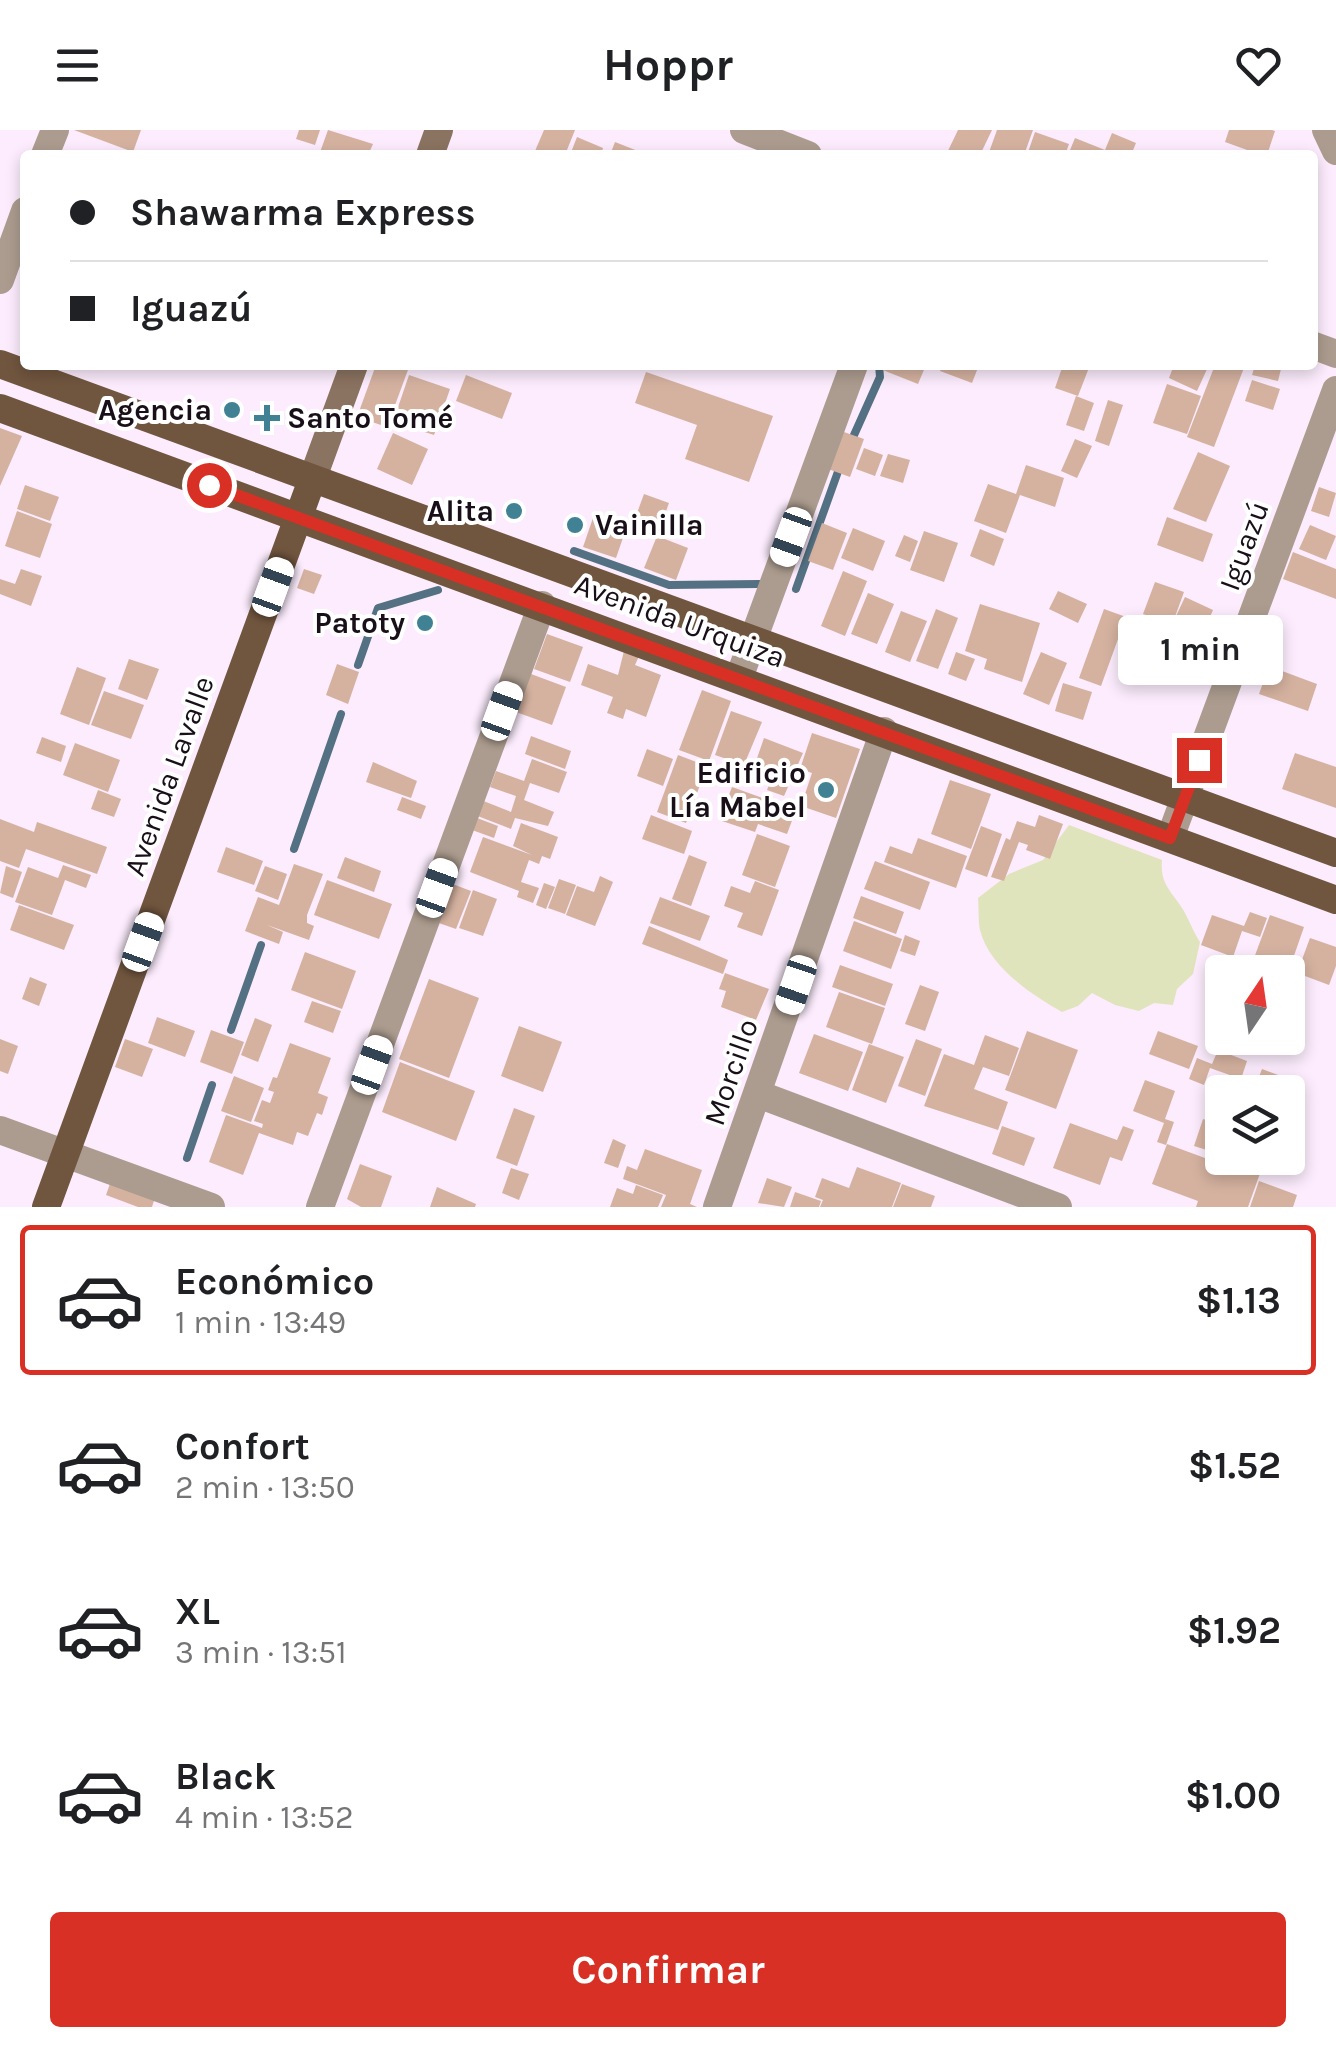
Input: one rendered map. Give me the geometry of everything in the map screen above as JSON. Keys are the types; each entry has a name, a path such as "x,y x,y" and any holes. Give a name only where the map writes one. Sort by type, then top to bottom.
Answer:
{"main road":[{"name":"Avenida Urquiza","path":"0,364 1336,854"},
{"path":"312,480 352,370"},
{"name":"Avenida Urquiza","path":"0,408 1336,900"},
{"name":"Avenida Lavalle","path":"46,1207 312,480"}],"street":[{"path":"744,130 795,150"},
{"path":"1326,130 1336,152"},
{"path":"0,280 20,225"},
{"path":"738,678 852,370"},
{"name":"Iguazú","path":"1170,838 1336,390"},
{"path":"320,1207 542,605"},
{"name":"Morcillo","path":"717,1207 884,731"},
{"path":"758,1094 1058,1207"},
{"path":"0,1130 210,1207"}],"green space":[{"path":"1069,825 1162,860 1166,885 1200,942 1193,974 1177,989 1173,1005 1154,1003 1139,1011 1092,993 1078,1006 1062,1012 1013,978 992,956 979,926 978,898 1009,874 1043,860"}],"building":[{"path":"74,130 141,130 134,150"},
{"path":"299,130 320,130 315,145 296,139"},
{"path":"328,130 373,144 370,150 321,150"},
{"path":"544,130 575,130 567,150 535,150"},
{"path":"958,130 992,130 982,150 948,150"},
{"path":"997,130 1033,130 1026,150 990,150"},
{"path":"1229,130 1275,131 1269,150 1247,150 1225,142"},
{"path":"1035,132 1069,144 1067,150 1029,150"},
{"path":"1112,133 1136,143 1133,150 1105,150"},
{"path":"577,137 603,148 602,150 572,150"},
{"path":"1075,138 1105,150 1070,150"},
{"path":"615,142 635,150 612,150"},
{"path":"374,370 408,370 387,427 357,417"},
{"path":"883,370 924,370 918,384"},
{"path":"940,370 977,370 972,383"},
{"path":"1061,370 1088,370 1078,396 1055,388"},
{"path":"1172,370 1207,370 1197,391 1169,378"},
{"path":"1213,370 1243,370 1214,447 1187,437"},
{"path":"1254,370 1281,370 1278,381 1252,375"},
{"path":"646,372 773,416 749,482 685,459 697,425 635,403"},
{"path":"409,375 450,389 434,435 393,422"},
{"path":"466,375 512,393 502,419 456,401"},
{"path":"1252,380 1280,389 1273,410 1245,401"},
{"path":"1167,384 1201,396 1187,434 1153,423"},
{"path":"1076,396 1094,403 1084,431 1066,425"},
{"path":"1108,400 1123,405 1109,446 1095,441"},
{"path":"0,428 22,436 0,486"},
{"path":"841,431 864,439 850,477 828,469"},
{"path":"393,433 428,449 412,485 377,469"},
{"path":"1075,439 1092,446 1077,478 1061,471"},
{"path":"864,448 883,455 875,476 856,469"},
{"path":"1198,452 1230,466 1206,522 1173,509"},
{"path":"888,454 910,460 903,483 880,476"},
{"path":"1026,465 1064,478 1055,507 1020,495 1006,533 974,521 988,484 1016,494"},
{"path":"25,485 59,497 50,521 17,509"},
{"path":"1319,487 1336,493 1329,517 1311,511"},
{"path":"644,494 669,503 658,533 633,524"},
{"path":"17,511 52,524 40,558 5,546"},
{"path":"594,515 627,526 616,558 583,547"},
{"path":"1167,517 1213,534 1203,562 1157,545"},
{"path":"822,523 847,533 833,570 808,561"},
{"path":"1310,525 1336,536 1326,560 1299,549"},
{"path":"853,528 885,541 873,571 841,558"},
{"path":"980,529 1004,539 994,566 970,556"},
{"path":"924,531 958,543 944,582 910,570"},
{"path":"904,535 918,541 910,562 895,556"},
{"path":"657,536 688,548 676,580 644,568"},
{"path":"1293,552 1336,569 1336,599 1283,579"},
{"path":"21,569 42,576 31,606 0,594 0,579 15,584"},
{"path":"304,569 322,575 314,594 297,588"},
{"path":"843,571 867,581 845,636 821,626"},
{"path":"1155,582 1184,592 1172,625 1143,614"},
{"path":"1058,591 1087,604 1078,623 1049,609"},
{"path":"868,593 894,604 877,644 851,634"},
{"path":"1185,597 1213,610 1198,644 1169,631"},
{"path":"980,604 1040,623 1022,682 984,669 987,659 965,651"},
{"path":"936,609 958,618 938,669 916,661"},
{"path":"1104,609 1126,617 1101,686 1079,678"},
{"path":"901,611 927,621 910,662 885,652"},
{"path":"547,634 583,647 570,682 534,669"},
{"path":"624,651 639,656 635,665 661,675 646,717 626,709 623,719 607,713 613,697 581,685 588,664 618,675"},
{"path":"956,652 975,659 966,681 948,674"},
{"path":"1041,652 1067,663 1049,705 1023,694"},
{"path":"129,659 159,669 147,700 118,689"},
{"path":"337,664 359,672 348,704 326,695"},
{"path":"1269,666 1317,684 1308,711 1259,694"},
{"path":"77,667 106,678 89,725 60,714"},
{"path":"531,674 566,687 552,725 516,712"},
{"path":"1063,683 1092,692 1083,720 1055,711"},
{"path":"702,690 731,701 709,761 679,750"},
{"path":"104,691 144,705 131,739 91,725"},
{"path":"731,711 762,722 744,765 715,755"},
{"name":"Edificio Lía Mabel","path":"812,733 860,749 836,818 801,806 812,773 800,769"},
{"path":"531,736 571,751 565,769 525,754"},
{"path":"42,737 66,746 61,762 36,753"},
{"path":"764,738 803,753 784,796 767,790 774,770 755,764"},
{"path":"75,743 120,760 108,792 63,775"},
{"path":"647,749 673,759 663,786 637,776"},
{"path":"1295,753 1336,767 1336,808 1282,789"},
{"path":"678,755 707,766 686,823 657,812"},
{"path":"532,759 567,772 559,793 530,783 524,800 554,812 548,826 515,818 511,829 475,815 481,800 511,812 516,796 490,787 496,771 524,781"},
{"path":"373,762 417,781 411,798 366,782"},
{"path":"950,780 991,794 971,849 931,834"},
{"path":"732,787 796,810 787,834 758,824 755,832 719,820"},
{"path":"98,790 121,799 114,817 91,809"},
{"path":"402,797 426,806 421,819 397,810"},
{"path":"651,815 692,831 684,854 642,839"},
{"path":"1039,815 1063,824 1050,859 1026,850 1028,845 1019,842 1004,881 991,877 1017,821 1035,827"},
{"path":"477,818 498,826 494,838 472,830"},
{"path":"0,819 34,832 37,822 107,847 97,874 26,849 19,868 0,861"},
{"path":"521,823 558,837 550,859 542,856 539,864 529,860 521,882 539,888 533,903 517,897 519,891 470,872 483,837 532,855 513,846"},
{"path":"981,826 1002,834 987,877 965,869"},
{"path":"757,834 790,846 775,887 742,875"},
{"path":"918,838 967,856 956,888 884,862 890,846 912,854"},
{"path":"226,847 263,861 254,885 217,872"},
{"path":"689,855 707,862 691,906 672,899"},
{"path":"345,857 381,871 374,892 337,878"},
{"path":"875,861 930,882 920,910 864,889"},
{"path":"294,864 323,874 307,915 307,923 314,926 309,940 267,925 283,932 279,944 245,931 258,897 279,905"},
{"path":"63,865 91,875 86,888 65,880 52,915 15,902 28,867 58,878"},
{"path":"6,866 22,872 13,898 0,893"},
{"path":"265,866 287,874 278,900 255,891"},
{"path":"600,876 613,882 595,926 566,915 577,886 594,892"},
{"path":"559,879 576,885 565,914 548,908"},
{"path":"327,880 392,904 379,939 314,915"},
{"path":"755,881 779,890 762,936 737,927 743,913 724,906 731,886 750,893"},
{"path":"450,883 471,891 456,929 436,922"},
{"path":"544,883 555,887 546,909 536,905"},
{"path":"473,890 497,899 483,936 459,928"},
{"path":"861,896 904,912 896,934 853,918"},
{"path":"660,897 710,916 700,941 650,923"},
{"path":"19,905 74,925 64,950 10,930"},
{"path":"1250,912 1267,918 1260,937 1242,931 1234,955 1201,945 1212,915 1244,926"},
{"path":"1270,915 1304,927 1294,955 1255,955"},
{"path":"854,921 902,939 891,969 843,951"},
{"path":"649,926 728,960 723,974 642,944"},
{"path":"905,935 920,941 915,956 900,951"},
{"path":"1310,938 1336,947 1336,966 1329,985 1305,976 1304,955"},
{"path":"305,952 356,971 342,1009 291,990"},
{"path":"840,965 893,984 885,1006 832,987"},
{"path":"725,973 769,989 756,1020 721,1007 726,991 719,989"},
{"path":"30,977 47,984 39,1006 22,999"},
{"path":"429,979 479,998 449,1078 399,1059"},
{"path":"920,985 939,992 925,1031 905,1024"},
{"path":"839,992 885,1008 872,1044 826,1027"},
{"path":"312,1001 341,1011 333,1033 304,1022"},
{"path":"157,1017 195,1031 185,1057 148,1043"},
{"path":"255,1018 272,1025 258,1062 241,1055"},
{"path":"519,1026 562,1042 543,1092 501,1076"},
{"path":"211,1030 244,1042 232,1074 200,1062"},
{"path":"1027,1031 1078,1050 1056,1109 1005,1090"},
{"path":"1158,1031 1198,1046 1189,1069 1149,1054"},
{"path":"814,1034 863,1052 848,1091 799,1073"},
{"path":"985,1035 1019,1048 1009,1076 983,1067 974,1089 1008,1102 998,1130 924,1106 944,1054 974,1065"},
{"path":"0,1039 18,1046 8,1074 0,1071"},
{"path":"125,1039 153,1049 142,1077 115,1067"},
{"path":"916,1039 942,1049 925,1096 898,1086"},
{"path":"290,1043 331,1058 318,1093 328,1097 308,1136 297,1132 293,1145 259,1133 243,1175 209,1162 226,1115 262,1128 263,1124 254,1121 262,1100 270,1103 274,1092 268,1090 273,1077 277,1078"},
{"path":"869,1044 904,1057 886,1103 852,1090"},
{"path":"1216,1055 1247,1061 1242,1075 1210,1068 1204,1085 1189,1079 1197,1058 1212,1064"},
{"path":"400,1062 475,1091 456,1141 382,1112"},
{"path":"234,1076 264,1088 251,1122 221,1111"},
{"path":"1145,1080 1175,1091 1165,1119 1174,1122 1166,1145 1157,1142 1164,1123 1133,1111"},
{"path":"514,1108 535,1116 517,1166 496,1158"},
{"path":"1203,1119 1205,1120 1205,1149 1194,1146"},
{"path":"1070,1123 1117,1140 1123,1126 1134,1130 1122,1161 1110,1157 1100,1185 1053,1168"},
{"path":"1002,1126 1035,1138 1024,1166 992,1154"},
{"path":"613,1139 626,1145 618,1168 604,1163"},
{"path":"1167,1144 1205,1158 1205,1175 1259,1175 1248,1207 1196,1207 1198,1201 1152,1184"},
{"path":"645,1149 702,1170 690,1204 697,1207 661,1207 666,1195 623,1179 627,1166 637,1170"},
{"path":"360,1164 392,1176 381,1207 361,1207 347,1199"},
{"path":"857,1167 901,1183 892,1207 820,1207 823,1200 815,1197 822,1178 849,1188"},
{"path":"511,1168 529,1174 519,1200 502,1193"},
{"path":"112,1178 156,1194 152,1207 138,1207 106,1195"},
{"path":"767,1178 792,1187 784,1207 758,1203"},
{"path":"1259,1181 1297,1195 1293,1207 1250,1207"},
{"path":"902,1184 935,1196 931,1207 893,1207"},
{"path":"636,1185 663,1195 658,1207 610,1207 617,1188 633,1194"},
{"path":"437,1187 476,1204 475,1207 430,1207"},
{"path":"795,1192 821,1201 819,1207 790,1207"}],"waterway":[{"path":"850,444 880,377 879,370"},
{"path":"796,589 840,466"},
{"path":"574,551 669,585 759,584"},
{"path":"358,665 378,608 438,590"},
{"path":"294,849 341,714"},
{"path":"231,1030 261,945"},
{"path":"187,1158 212,1085"}],"place":[{"name":"Agencia","path":"232,410"},
{"name":"Santo Tomé","path":"267,418"},
{"name":"Alita","path":"514,511"},
{"name":"Vainilla","path":"575,525"},
{"name":"Patoty","path":"425,623"},
{"name":"Edificio Lía Mabel","path":"826,790"}],"route":[{"path":"209,485 1170,838 1199,760"}]}
